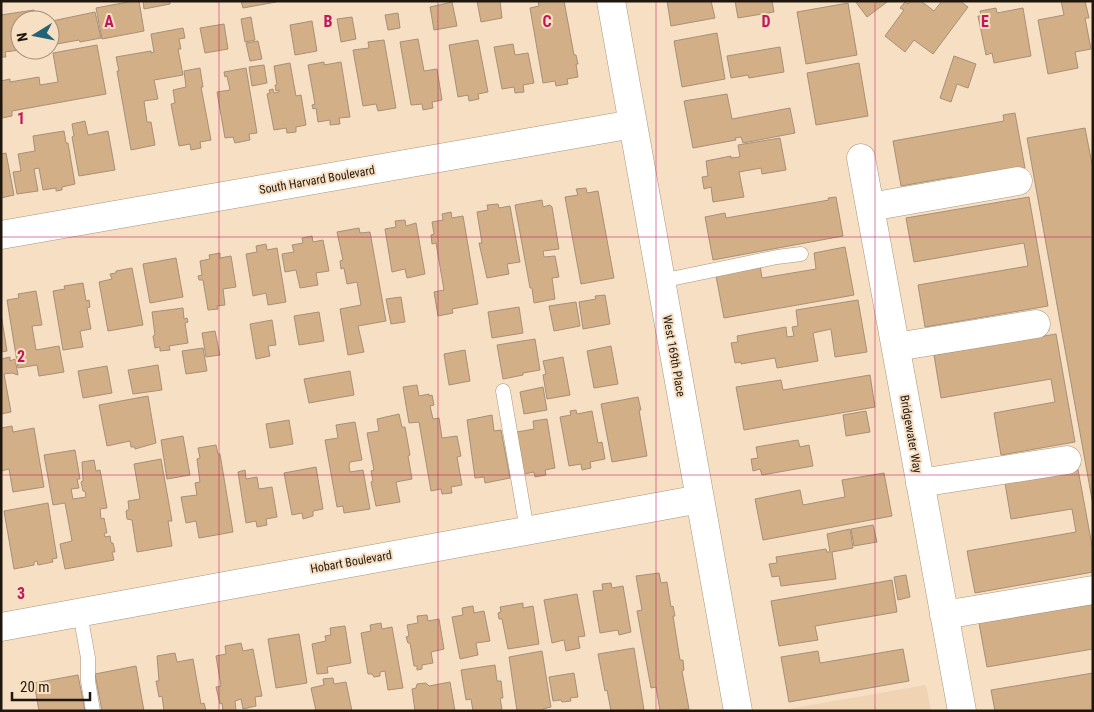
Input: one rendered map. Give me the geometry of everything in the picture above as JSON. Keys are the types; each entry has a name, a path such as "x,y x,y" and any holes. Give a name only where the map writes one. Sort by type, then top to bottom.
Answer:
{"street":[{"name":"West 169th Place","path":"611,1 738,711"},
{"name":"South Harvard Boulevard","path":"1,235 633,124"},
{"name":"Bridgewater Way","path":"861,158 962,711"},
{"path":"870,207 1018,181"},
{"path":"896,347 1036,324"},
{"path":"920,483 1067,460"},
{"name":"Hobart Boulevard","path":"1,628 700,499"},
{"path":"944,615 1093,590"}],"lane":[{"path":"661,281 777,257 801,254"},
{"path":"502,391 527,530"},
{"path":"80,613 88,658 88,681 93,711"}],"shaded area":[{"path":"926,685 931,711 777,711"}],"building":[{"path":"139,1 144,31 102,39 96,8"},
{"path":"143,1 170,1 170,4 144,9"},
{"path":"241,1 276,1 276,2 243,8"},
{"path":"477,1 500,1 502,18 481,22"},
{"path":"538,1 564,1 574,55 576,55 578,64 576,64 578,77 567,79 568,84 556,86 555,81 543,83 530,8 539,6"},
{"path":"667,1 711,1 715,18 671,26"},
{"path":"735,1 772,1 774,12 738,18"},
{"path":"855,1 886,1 887,2 867,17"},
{"path":"910,1 921,1 934,11 942,1 960,1 968,7 933,54 914,40 905,52 885,36 904,10 900,8 905,2 908,4"},
{"path":"1061,1 1085,1 1089,18 1085,18 1091,49 1075,52 1078,68 1048,74 1038,20 1064,15"},
{"path":"452,2 457,26 434,30 430,7"},
{"path":"848,3 857,55 806,64 797,12"},
{"path":"996,8 997,13 1023,8 1031,56 994,63 992,53 986,55 978,16 981,16 980,11"},
{"path":"95,12 101,38 60,43 60,19"},
{"path":"398,13 400,28 388,30 385,15"},
{"path":"10,14 10,51 5,52 6,57 1,57 1,15"},
{"path":"251,17 255,40 245,42 241,19"},
{"path":"352,17 356,39 341,42 337,19"},
{"path":"312,21 317,51 295,55 290,25"},
{"path":"224,24 228,49 205,53 200,28"},
{"path":"183,28 185,38 179,39 181,49 178,49 183,75 154,80 158,99 144,101 147,122 151,122 155,145 131,150 116,57 154,52 151,34"},
{"path":"717,33 725,79 682,87 674,41"},
{"path":"418,39 424,71 437,69 442,100 432,102 433,108 423,110 422,104 411,105 400,42"},
{"path":"384,40 396,108 378,111 376,104 363,106 353,50 369,48 368,42"},
{"path":"478,40 488,92 478,94 479,99 469,101 468,95 458,97 449,45"},
{"path":"258,41 262,59 250,61 246,43"},
{"path":"513,44 515,55 528,53 534,83 523,85 524,92 515,93 514,87 502,89 494,47"},
{"path":"97,45 106,94 12,111 12,116 2,118 1,81 10,79 10,82 39,77 40,85 58,82 54,60 60,60 60,52"},
{"path":"780,47 784,72 749,78 748,75 731,78 727,56"},
{"path":"954,56 976,64 968,88 957,84 951,102 940,98"},
{"path":"324,62 324,65 341,62 350,117 339,118 340,124 330,125 330,120 318,122 316,108 313,109 312,105 315,104 308,65"},
{"path":"290,63 296,96 301,95 306,125 296,127 296,132 287,133 286,128 274,130 267,94 270,93 269,90 273,89 274,93 279,92 279,90 276,91 274,66"},
{"path":"859,63 868,116 816,125 807,73"},
{"path":"264,65 267,83 252,86 249,67"},
{"path":"200,68 203,87 201,87 211,140 200,142 201,148 191,150 190,144 179,146 171,104 175,103 173,90 186,87 184,71"},
{"path":"246,68 257,133 249,134 250,140 235,143 233,137 225,138 217,92 230,90 227,76 225,77 224,72"},
{"path":"727,94 732,119 790,108 795,133 743,143 741,137 735,138 736,140 693,148 684,101"},
{"path":"1015,113 1025,168 952,181 952,177 901,186 893,141 1004,121 1003,115"},
{"path":"85,121 88,135 108,131 115,170 79,176 72,137 74,136 72,124"},
{"path":"1085,128 1093,169 1093,505 1027,138"},
{"path":"64,131 75,184 62,187 62,190 56,191 56,188 43,190 39,168 34,169 38,191 17,194 13,172 21,171 18,154 35,151 33,136"},
{"path":"780,138 786,170 762,174 761,168 739,172 744,197 713,202 711,187 704,189 702,177 708,176 706,161 731,156 731,158 740,157 738,145"},
{"path":"6,153 14,195 1,198 1,154"},
{"path":"586,188 587,193 598,191 614,278 581,284 565,197 578,195 576,189"},
{"path":"836,197 843,236 713,260 705,217 725,213 726,218 829,200 828,198"},
{"path":"1029,197 1048,306 925,327 918,285 1028,266 1024,243 914,262 906,218"},
{"path":"542,200 543,207 550,205 552,207 559,249 543,251 544,257 555,256 559,277 552,278 555,299 534,303 515,205"},
{"path":"498,204 499,208 510,206 520,262 507,264 509,274 487,278 479,243 482,243 477,212 488,210 487,205"},
{"path":"451,212 452,218 463,216 478,304 452,309 453,313 438,316 434,292 444,290 436,243 432,244 431,235 434,234 432,222 443,220 442,214"},
{"path":"405,220 406,226 416,223 425,274 407,278 405,269 392,272 385,229 396,227 395,221"},
{"path":"359,228 360,233 370,232 386,321 358,326 364,352 348,355 340,309 361,305 357,282 347,284 344,268 341,269 340,261 343,260 337,232"},
{"path":"312,236 313,242 323,240 329,271 316,273 318,285 300,288 296,270 285,272 282,254 294,252 292,245 303,243 302,238"},
{"path":"266,244 267,250 277,248 286,302 268,305 266,293 253,296 246,254 257,252 256,246"},
{"path":"845,247 854,295 724,318 716,276 760,265 762,278 816,269 814,253"},
{"path":"220,253 220,258 231,256 236,287 223,289 225,305 217,306 218,309 208,310 203,280 199,280 198,276 202,275 200,261 210,259 209,255"},
{"path":"176,258 183,297 150,303 143,264"},
{"path":"132,268 143,325 108,331 99,282 112,279 110,274 116,273 116,271"},
{"path":"83,283 86,301 89,300 90,307 87,308 91,329 80,331 83,347 63,350 53,291 65,289 64,286"},
{"path":"36,291 42,325 32,326 36,350 59,346 64,372 39,376 37,365 18,368 7,300 19,298 18,294"},
{"path":"605,295 610,324 583,329 579,302 596,299 595,296"},
{"path":"401,297 405,322 391,324 386,299"},
{"path":"858,300 867,352 835,357 831,329 813,333 818,361 777,368 775,358 741,364 741,362 735,363 731,343 738,342 737,336 786,327 787,337 794,336 792,327 798,326 796,310"},
{"path":"576,302 580,326 554,331 549,306"},
{"path":"519,307 523,333 492,338 488,312"},
{"path":"183,308 184,319 187,318 188,322 185,323 188,343 169,346 170,350 160,351 160,347 155,348 152,312"},
{"path":"319,312 324,341 299,345 294,316"},
{"path":"1,314 7,351 1,352"},
{"path":"272,320 276,345 268,346 270,356 256,359 250,324"},
{"path":"215,331 220,355 206,357 202,333"},
{"path":"1056,334 1075,442 1001,455 994,413 1055,402 1051,379 941,398 934,355"},
{"path":"535,339 540,370 503,379 497,345"},
{"path":"611,346 618,384 594,388 587,351"},
{"path":"203,348 207,371 186,374 182,351"},
{"path":"465,350 470,381 449,385 444,354"},
{"path":"10,357 10,361 15,359 18,375 12,373 4,374 11,412 1,414 1,359"},
{"path":"563,357 570,395 547,399 543,375 546,374 543,361"},
{"path":"158,365 162,390 133,394 128,370"},
{"path":"107,366 112,393 83,398 78,371"},
{"path":"350,371 354,395 309,403 304,379"},
{"path":"870,375 875,407 744,430 736,387 781,380 783,390"},
{"path":"417,385 419,396 432,395 434,405 430,406 433,419 439,418 442,438 457,436 461,456 457,457 462,485 451,487 452,493 442,494 441,489 431,491 419,422 409,423 403,387"},
{"path":"543,387 547,410 524,414 520,392"},
{"path":"148,396 156,443 135,449 135,447 131,447 130,441 107,446 99,405"},
{"path":"638,397 647,456 612,462 601,404"},
{"path":"576,410 577,414 592,411 598,443 602,442 605,459 590,462 591,468 582,470 581,464 569,466 560,417 571,415 570,411"},
{"path":"866,411 870,432 846,436 843,415"},
{"path":"399,414 402,427 405,427 412,479 396,482 400,502 376,506 371,482 373,481 371,471 374,470 367,433 379,431 377,419"},
{"path":"492,415 494,431 501,430 510,478 485,483 484,477 475,478 467,420"},
{"path":"547,419 555,468 545,470 546,475 535,477 534,472 524,474 517,432 534,429 533,421"},
{"path":"289,420 293,444 270,448 266,424"},
{"path":"355,422 362,460 350,462 350,472 363,470 370,509 344,513 343,506 337,507 325,440 338,438 336,425"},
{"path":"12,426 13,432 34,428 44,487 13,492 9,469 1,471 1,428"},
{"path":"183,436 190,475 167,479 161,440"},
{"path":"798,440 800,447 809,445 813,466 762,475 760,469 753,471 751,459 758,458 756,447"},
{"path":"216,445 218,454 220,454 233,532 199,538 196,521 186,523 181,497 197,495 195,483 200,482 197,459 200,458 198,448"},
{"path":"75,450 80,479 77,479 79,488 71,489 73,499 86,497 81,482 83,481 82,462 94,460 96,471 100,470 107,508 100,509 101,519 104,518 107,533 104,533 105,537 110,536 115,552 112,552 114,560 65,569 60,544 72,541 65,503 53,505 44,455"},
{"path":"161,459 172,521 168,521 172,546 137,552 132,520 127,519 126,511 129,509 128,501 140,499 134,464"},
{"path":"1077,464 1093,551 1093,572 975,593 967,551 1076,532 1072,509 1011,519 1004,477"},
{"path":"316,467 323,509 313,511 313,516 303,519 302,513 292,515 284,473"},
{"path":"245,470 246,479 257,477 259,489 272,487 277,517 266,519 267,525 257,527 256,521 246,523 238,472"},
{"path":"884,473 892,516 763,540 755,499 800,490 803,505 845,497 842,480"},
{"path":"48,503 57,558 52,559 53,562 38,565 37,561 34,562 34,565 14,569 4,511"},
{"path":"873,525 877,542 854,546 851,529"},
{"path":"850,529 853,548 832,552 836,579 781,586 779,576 772,577 769,564 777,563 776,557 826,549 827,552 830,552 827,534"},
{"path":"659,573 661,583 667,582 671,607 673,606 680,660 683,660 684,670 682,671 689,709 660,711 656,687 651,688 637,611 642,610 636,576"},
{"path":"906,575 910,597 898,600 894,577"},
{"path":"892,580 897,612 815,626 818,640 779,646 771,601"},
{"path":"611,583 612,588 623,586 631,632 619,635 618,630 600,633 593,591 603,590 602,584"},
{"path":"577,594 585,636 578,637 580,648 566,651 564,640 552,643 544,600"},
{"path":"523,603 523,608 533,606 539,644 508,649 502,619 499,619 498,613 501,612 500,607"},
{"path":"1093,604 1093,649 987,667 979,623"},
{"path":"473,606 474,613 484,611 490,641 476,643 478,655 460,659 452,617 463,615 462,608"},
{"path":"427,615 428,621 439,619 444,649 431,652 433,663 422,665 422,669 417,670 417,666 414,666 410,643 408,643 406,637 409,636 407,625 418,623 417,616"},
{"path":"381,623 382,629 392,627 403,688 388,690 385,671 380,672 380,676 374,677 372,674 368,674 361,633 371,631 370,625"},
{"path":"345,626 351,663 327,667 328,673 317,674 312,644 326,641 325,636 331,635 330,628"},
{"path":"299,634 307,683 276,688 268,639"},
{"path":"241,643 243,651 253,649 262,696 255,697 256,706 243,709 241,699 235,701 236,711 223,711 216,687 221,686 216,656 226,654 225,646"},
{"path":"634,648 644,710 611,711 598,654"},
{"path":"903,649 909,681 789,702 781,657 818,651 820,663"},
{"path":"542,651 551,707 543,709 543,711 517,711 509,657"},
{"path":"175,653 177,662 193,659 201,704 204,703 206,711 164,711 162,696 159,697 156,681 159,681 157,656"},
{"path":"495,665 497,681 501,681 503,698 500,698 502,709 497,711 473,711 471,699 466,700 461,670"},
{"path":"136,666 144,711 102,711 95,674"},
{"path":"574,673 578,697 570,698 571,701 553,701 549,677"},
{"path":"1093,673 1093,711 995,711 991,690"},
{"path":"78,675 85,711 39,711 34,683"},
{"path":"333,678 334,684 346,682 352,711 316,711 311,688 324,685 323,679"},
{"path":"450,682 455,711 415,711 412,689 416,688 417,684 426,683 429,686"}]}
